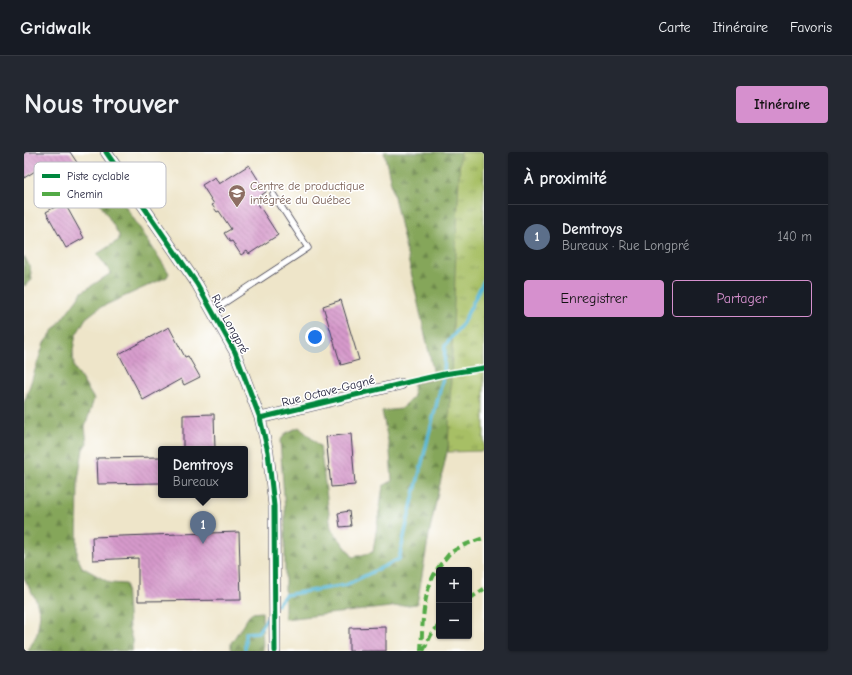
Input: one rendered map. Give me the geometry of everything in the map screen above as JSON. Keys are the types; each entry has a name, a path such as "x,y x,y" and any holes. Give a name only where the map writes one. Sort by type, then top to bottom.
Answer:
{"street":[{"name":"Rue Longpré","path":"106,152 113,162"},
{"name":"Rue Longpré","path":"145,208 197,284 212,310 235,352 260,418 268,452 274,506 275,651"},
{"name":"Rue Octave-Gagné","path":"260,418 401,384"}],"lane":[{"path":"212,310 308,248 273,194"}],"green space":[{"path":"384,152 484,152 451,434 430,529 417,604 285,619 285,511 280,441 286,433 299,427 320,446 331,528 353,557 373,552 383,486 392,481 390,451 382,411 401,409 414,396 413,384 435,379"},
{"path":"460,152 484,152 484,451 448,452"},
{"path":"103,208 127,208 169,273 167,277 99,308 86,318 76,335 73,350 74,367 94,399 85,427 87,443 83,449 78,480 77,556 82,567 110,583 126,584 129,629 133,643 131,651 28,651 37,634 40,614 36,600 24,578 24,403 44,343 82,292 111,273 97,254 119,240 119,235"},
{"path":"24,256 30,267 32,280 24,286"},
{"path":"262,612 263,651 231,651 231,643 251,613"}],"building":[{"path":"24,152 70,152 77,162 34,162 34,172 24,178"},
{"name":"Centre de productique intégrée du Québec","path":"249,165 266,192 260,196 263,200 258,204 278,235 249,254 247,251 241,255 232,241 230,242 224,233 231,229 219,211 217,212 212,205 214,204 202,185 215,177 219,184"},
{"path":"53,208 67,208 84,238 66,248 46,212"},
{"path":"341,300 359,360 341,365 323,306"},
{"path":"169,327 185,357 188,356 200,377 184,385 181,379 143,400 119,354"},
{"path":"214,414 215,446 183,446 183,415"},
{"path":"351,434 355,485 331,487 326,437"},
{"path":"158,457 158,483 98,484 97,458"},
{"path":"349,511 351,526 340,527 338,513"},
{"path":"239,532 241,600 138,601 138,558 93,560 92,537"},
{"path":"386,627 386,651 349,651 349,628"}],"waterway":[{"path":"277,605 285,595 346,585 399,559 444,374 445,346 463,323 484,280"},
{"path":"245,651 245,633 258,632 271,613"}],"marked path":[{"path":"421,651 423,615 431,580 450,553 462,546 484,538"},
{"path":"472,597 484,589"},
{"path":"423,651 436,629"}],"cycle path":[{"path":"106,152 113,162"},
{"path":"145,208 197,284 235,352 260,418 268,452 274,506 275,651"},
{"path":"260,418 444,374 484,368"}],"place":[{"name":"Centre de productique intégrée du Québec","path":"237,208"},
{"name":"Demtroys","path":"203,544"}]}
